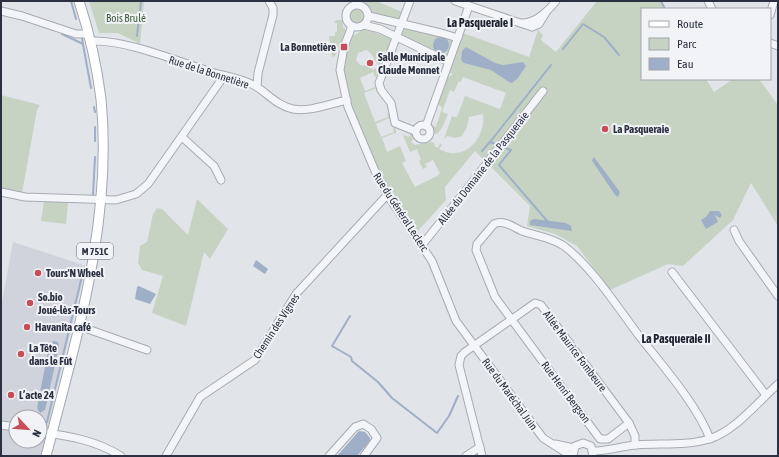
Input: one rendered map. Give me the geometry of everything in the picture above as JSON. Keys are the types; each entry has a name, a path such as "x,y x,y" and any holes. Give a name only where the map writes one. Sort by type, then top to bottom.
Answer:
{"main road":[{"name":"M 751C","path":"46,456 79,326 94,258 100,200 103,153 101,107 89,38 79,1"}],"street":[{"path":"257,87 258,73 273,15 273,8 269,1"},
{"path":"410,1 378,84 380,90 391,103 395,123 415,131 419,139 426,139 430,132 426,126"},
{"path":"426,126 458,38 463,3 478,5 528,27 535,23 556,1"},
{"path":"771,11 774,1"},
{"path":"364,25 368,16 366,9 361,5 349,4 346,17 352,26 358,27 364,25 380,29 449,62"},
{"name":"Rue de la Bonnetière","path":"1,11 22,16 89,38 136,49 257,87 275,102 292,109 306,110 347,100"},
{"path":"368,16 458,38"},
{"name":"Rue du Général Leclerc","path":"352,26 344,47 340,65 347,100 361,141 388,194 422,244 435,267 454,318 474,346"},
{"path":"1,192 25,197 100,200 122,199 141,192 182,137 224,76"},
{"name":"Allée du Domaine de la Pasqueraie","path":"422,244 543,91"},
{"path":"415,131 420,126 426,126"},
{"path":"182,137 214,166 221,180"},
{"name":"Chemin des Vignes","path":"166,456 200,397 255,360 296,294 388,194"},
{"path":"511,319 492,293 476,254 477,244 496,223 504,223 558,242 583,263 705,425 710,439"},
{"path":"734,230 738,240 778,296"},
{"path":"672,272 766,395"},
{"name":"Allée Maurice Fombeure","path":"482,456 459,365 463,354 532,304 537,303 541,306 629,423 636,436 635,445"},
{"name":"Rue Henri Bergson","path":"511,319 600,439 608,439 629,423"},
{"path":"79,326 147,350"},
{"name":"Rue du Maréchal Juin","path":"474,346 547,442 572,456"},
{"path":"572,456 574,448 580,443 585,443 591,446 593,454 635,445 710,439 721,434 738,421 778,384"},
{"path":"329,456 355,427 363,424 376,434 377,438 364,456"},
{"path":"48,433 80,437 108,448 121,456"},
{"path":"547,442 574,448"},
{"path":"466,456 480,447"}],"shaded area":[{"path":"13,242 86,266 48,426 48,409 8,409 8,449 43,449 41,456 1,456 1,307"}],"green space":[{"name":"Bois Brulé","path":"89,1 144,1 140,44 118,33 99,33"},
{"path":"356,1 376,1 402,12 402,18 396,21 394,18 371,13 368,6"},
{"path":"597,1 662,1 666,8 641,8 641,80 707,80 714,92 732,80 760,80 778,105 778,226 751,183 733,220 683,266 668,264 610,290 577,246 555,234 527,226 530,206 475,151 445,187 446,200 417,232 383,179 361,133 350,102 343,64 346,52 353,36 366,28 375,30 376,33 387,37 390,36 393,39 390,52 385,50 380,63 383,67 382,68 377,64 373,56 366,50 358,53 356,60 360,65 368,66 373,70 375,68 380,73 375,77 373,72 360,78 365,91 376,87 374,83 377,88 364,93 375,122 388,117 387,113 390,115 391,123 389,118 376,124 381,137 394,132 393,127 396,129 396,135 395,133 382,138 387,152 400,146 406,161 402,163 415,187 440,173 433,160 425,164 427,167 423,169 419,161 421,160 417,149 410,152 403,135 409,137 411,132 414,138 411,142 415,145 432,142 435,144 434,146 438,148 440,143 442,145 439,149 448,153 465,151 472,146 481,132 483,114 469,117 467,127 462,136 455,138 447,136 444,139 452,116 457,117 465,96 500,109 506,93 463,77 461,82 459,81 454,92 450,90 442,112 448,114 442,128 437,134 433,133 430,125 436,127 442,108 438,104 447,78 453,74 448,72 463,33 529,57 538,30 543,35 541,40 556,52"},
{"path":"354,9 360,9 364,13 364,19 360,23 354,23 350,19 350,13"},
{"path":"336,20 343,20 343,27 346,30 335,56 332,57 329,36 335,36 335,32 337,32 337,23 334,23"},
{"path":"404,27 452,40 453,42 448,56 444,57 401,36"},
{"path":"1,95 40,105 37,110 22,193 1,190"},
{"path":"197,199 228,229 210,259 204,252 186,326 152,313 163,276 142,270 138,263 140,246 147,242 153,214 157,208 162,209 188,235"},
{"path":"44,201 68,202 66,224 41,221"}],"water":[{"path":"441,37 448,42 449,45 444,52 441,53 434,48 433,45 438,38"},
{"path":"466,47 495,63 503,65 523,62 526,66 517,79 512,83 491,70 464,63 461,60 462,51"},
{"path":"594,157 620,192 618,197 615,195 593,162 592,160"},
{"path":"710,211 719,211 722,215 720,218 715,215 718,222 706,229 701,220 707,216"},
{"path":"534,219 566,223 571,226 572,231 530,225 530,221"},
{"path":"256,260 268,269 265,274 253,266"},
{"path":"139,286 156,294 150,304 135,299 137,287"},
{"path":"53,341 58,342 59,347 45,409 38,409 37,408 49,346"},
{"path":"359,431 365,432 370,438 370,441 357,456 337,456"}],"waterway":[{"path":"71,1 76,19"},
{"path":"137,36 141,1"},
{"path":"661,1 664,8"},
{"path":"563,49 583,24 604,37 619,55"},
{"path":"62,34 83,44"},
{"path":"82,39 91,88"},
{"path":"496,144 490,142 551,65"},
{"path":"94,107 95,112"},
{"path":"95,127 95,141"},
{"path":"482,151 490,142"},
{"path":"506,148 511,150 499,165 548,222"},
{"path":"93,195 95,157"},
{"path":"48,418 82,276"},
{"path":"350,316 332,346 351,357 352,361 378,382 392,398 437,433 449,416 458,396"}],"place":[{"name":"La Bonnetière","path":"344,47"},
{"name":"Salle Municipale Claude Monnet","path":"370,63"},
{"name":"La Pasqueraie","path":"605,129"},
{"name":"Tours'N Wheel","path":"38,273"},
{"name":"So.bio Joué-lès-Tours","path":"30,303"},
{"name":"Havanita café","path":"27,327"},
{"name":"La Tête dans le Fût","path":"21,354"},
{"name":"L’acte 24","path":"11,395"}],"district":[{"name":"La Pasqueraie I","path":"480,23"},
{"name":"La Pasqueraie II","path":"676,339"}]}
